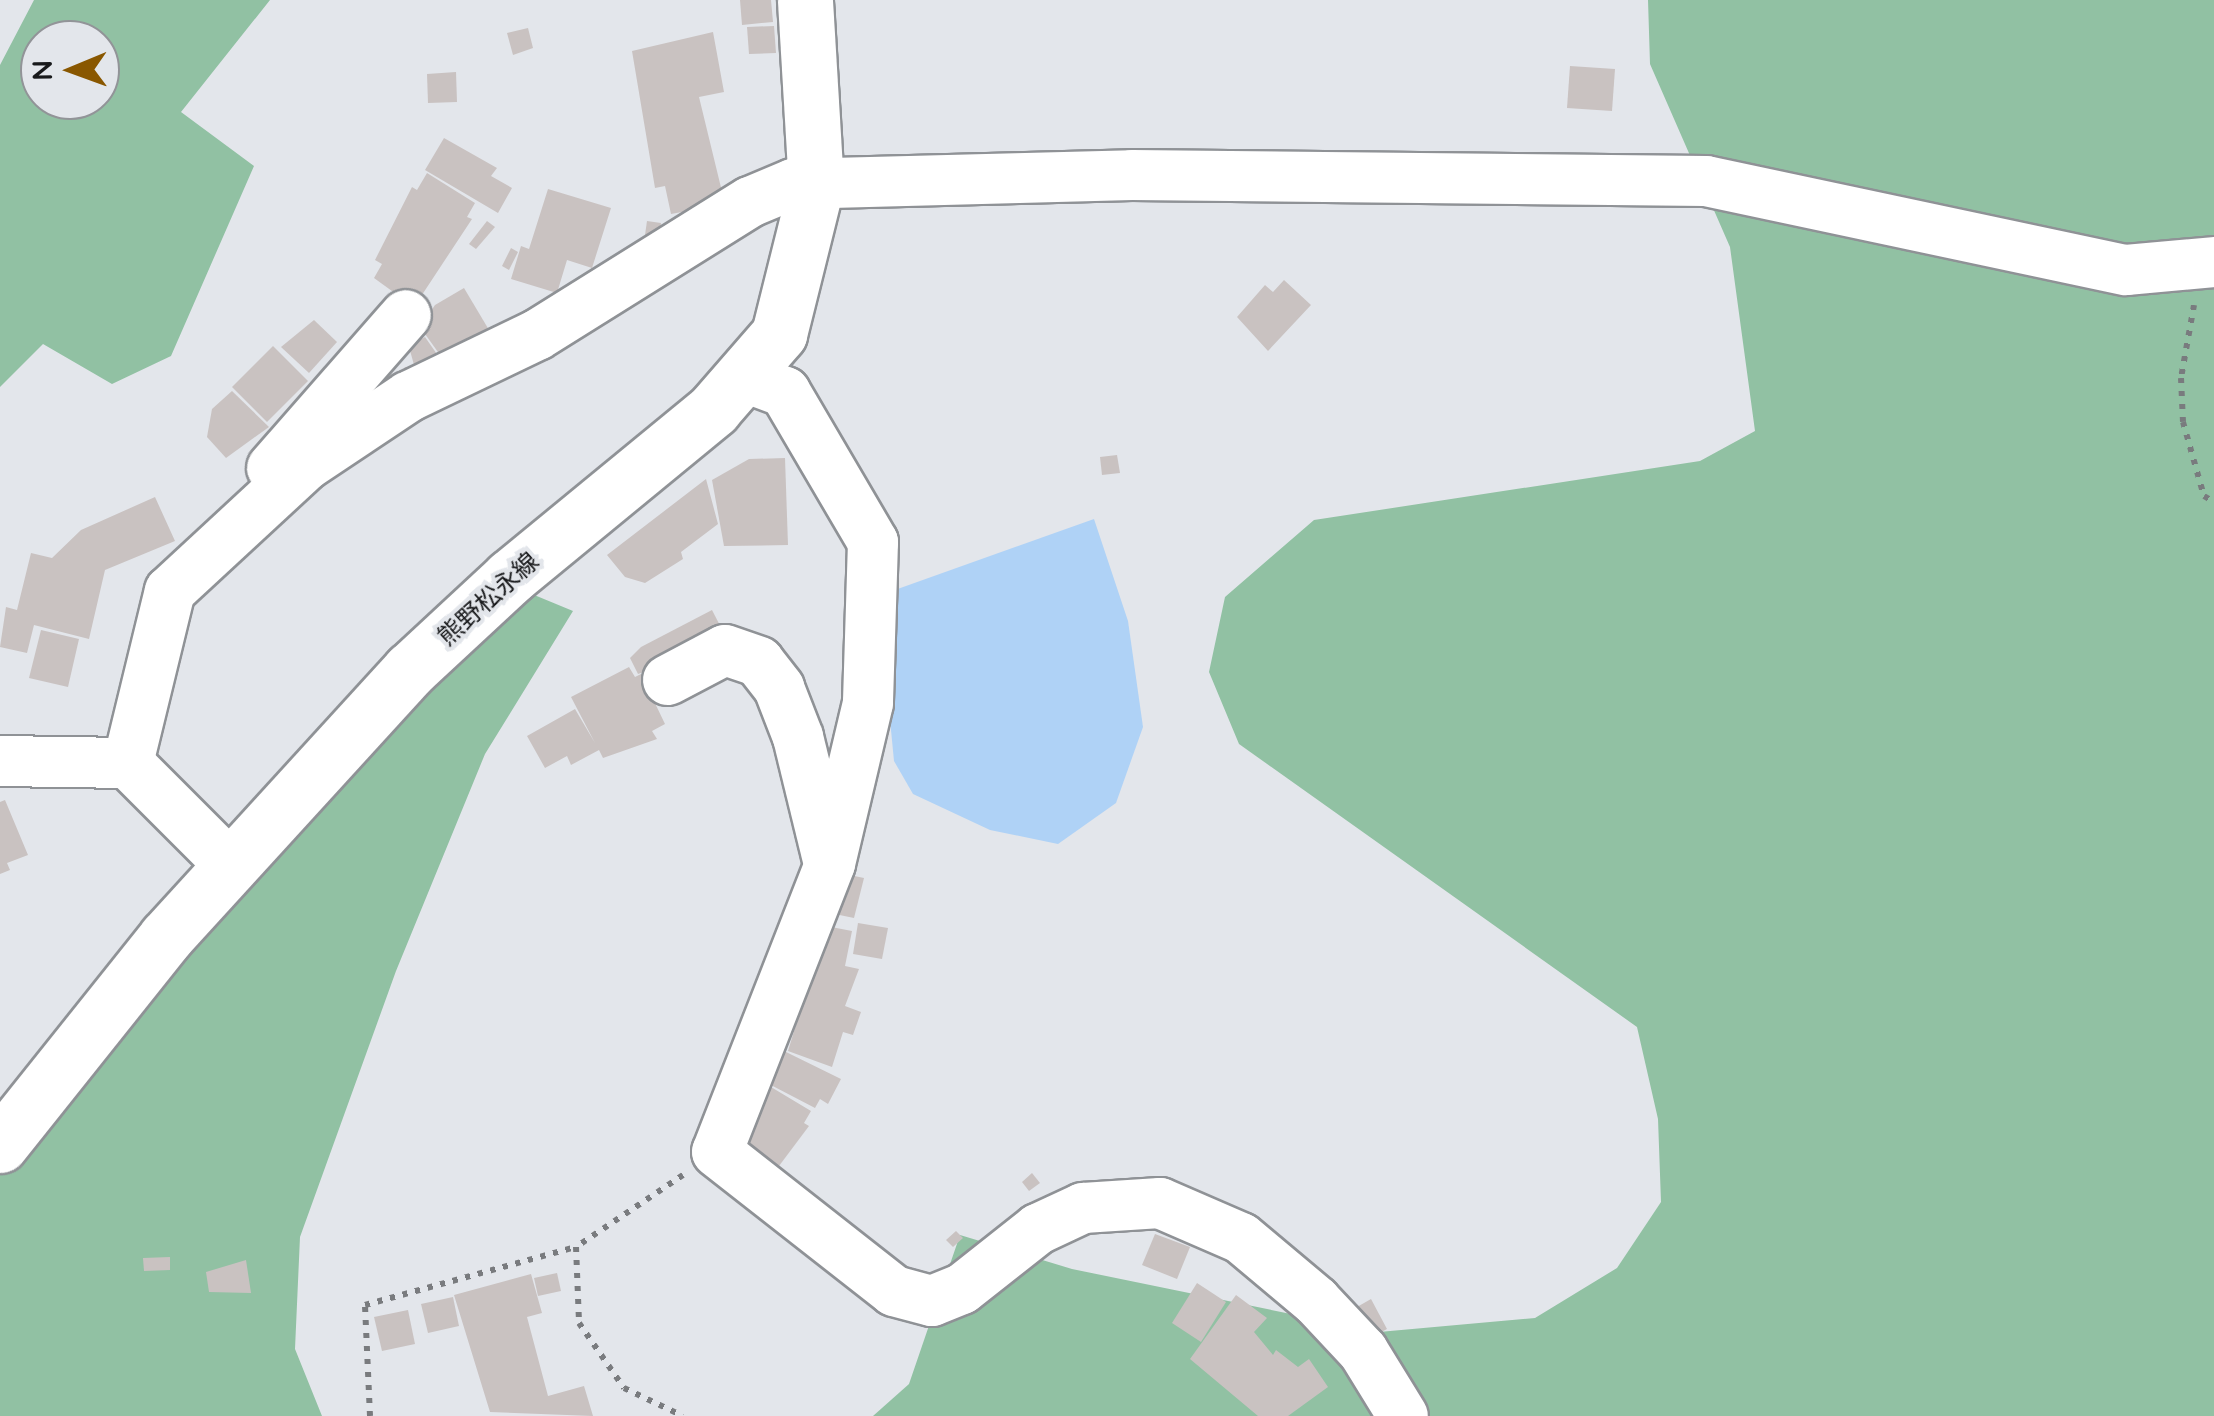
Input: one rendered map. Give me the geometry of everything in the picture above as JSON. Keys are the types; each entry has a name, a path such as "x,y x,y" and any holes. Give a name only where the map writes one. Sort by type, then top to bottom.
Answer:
{"main road":[{"name":"熊野松永線","path":"0,1145 231,866 410,670 745,377 779,334 816,186 806,0"}],"street":[{"path":"128,763 170,590 306,466 408,397 537,335 750,202 793,184 1132,176 1706,181 2126,270 2208,263"},
{"path":"243,525 252,493 406,315"},
{"path":"745,377 785,392 873,542 868,703 830,864 717,1152 894,1291 932,1300 962,1289 1038,1229 1083,1208 1160,1203 1241,1238 1316,1301 1364,1351 1403,1416"},
{"path":"668,680 725,650 759,662 779,688 798,737 830,864"},
{"path":"0,761 128,763 231,866"}],"path":[{"path":"2208,263 2181,378 2182,408 2204,496 2214,502"},
{"path":"370,1416 365,1304 576,1246 717,1152"},
{"path":"576,1246 579,1323 624,1388 683,1416"}],"green space":[{"path":"34,0 270,0 181,112 254,166 171,356 112,384 43,344 0,387 0,65 20,27 20,120 120,120 120,20 24,20"},
{"path":"1648,0 2214,0 2214,1416 873,1416 909,1384 960,1235 1072,1269 1379,1332 1535,1318 1617,1268 1661,1202 1658,1119 1637,1027 1239,744 1209,672 1225,597 1314,520 1700,461 1755,431 1730,247 1650,64"},
{"path":"527,592 573,611 485,754 396,971 300,1237 295,1349 322,1416 0,1416 0,1167 254,863"}],"water":[{"path":"1094,519 1128,621 1143,727 1116,803 1058,844 990,830 913,794 894,761 878,596"}],"building":[{"path":"740,0 771,0 773,22 742,25"},
{"path":"774,26 776,53 749,54 747,27"},
{"path":"528,28 533,48 513,55 507,33"},
{"path":"713,32 724,92 699,97 725,204 671,214 665,186 655,188 632,51"},
{"path":"1570,66 1615,69 1612,111 1567,108"},
{"path":"456,72 457,102 428,103 427,74"},
{"path":"444,138 497,168 491,176 512,188 498,213 425,170"},
{"path":"427,173 475,203 467,217 472,219 414,307 374,278 382,264 375,260 412,187 417,190"},
{"path":"548,189 611,208 592,268 567,260 557,293 511,279 521,246 529,249"},
{"path":"487,221 495,227 476,249 469,244"},
{"path":"647,221 661,223 658,244 644,242"},
{"path":"511,248 518,252 509,270 502,266"},
{"path":"1284,280 1311,305 1268,351 1237,317 1265,285 1273,292"},
{"path":"464,288 492,335 448,366 420,327 435,305"},
{"path":"314,320 337,342 309,373 281,347"},
{"path":"425,337 446,367 396,385 405,367 416,372 409,347"},
{"path":"273,346 308,381 267,422 232,387"},
{"path":"232,391 269,427 226,458 207,437 212,409"},
{"path":"1117,455 1120,473 1102,475 1100,457"},
{"path":"785,458 788,545 724,546 712,480 749,459"},
{"path":"706,479 718,524 681,552 683,559 645,583 625,577 607,555"},
{"path":"155,497 175,541 105,570 89,639 34,625 27,653 0,647 6,607 17,610 31,553 52,558 81,530"},
{"path":"712,610 729,643 638,674 630,658 641,647"},
{"path":"41,630 79,639 68,687 29,678"},
{"path":"629,667 635,677 641,674 665,724 652,731 657,739 603,758 599,750 571,765 567,756 545,768 527,736 575,709 595,743 571,697"},
{"path":"5,800 28,855 7,863 10,870 0,874 0,802"},
{"path":"840,873 864,878 854,918 830,913"},
{"path":"858,923 888,928 882,959 853,954"},
{"path":"826,926 852,931 845,966 859,969 845,1006 861,1012 853,1035 843,1032 832,1067 788,1051"},
{"path":"784,1051 841,1079 828,1104 820,1099 815,1108 767,1083"},
{"path":"766,1084 811,1111 804,1123 809,1126 773,1174 728,1147"},
{"path":"1032,1173 1040,1183 1029,1191 1022,1182"},
{"path":"956,1231 963,1238 953,1247 946,1240"},
{"path":"1155,1234 1190,1247 1177,1279 1142,1265"},
{"path":"170,1257 170,1270 144,1271 143,1258"},
{"path":"246,1260 251,1293 209,1292 206,1272"},
{"path":"557,1273 561,1291 538,1296 534,1278"},
{"path":"531,1274 542,1313 527,1317 548,1396 584,1386 593,1416 490,1412 454,1295"},
{"path":"1197,1283 1226,1302 1201,1342 1172,1323"},
{"path":"1236,1295 1267,1318 1254,1332 1273,1355 1276,1350 1298,1367 1309,1359 1328,1387 1288,1416 1258,1416 1190,1359"},
{"path":"453,1297 459,1326 428,1333 421,1304"},
{"path":"1371,1299 1387,1329 1351,1348 1336,1319"},
{"path":"408,1310 415,1344 382,1351 374,1317"}]}
